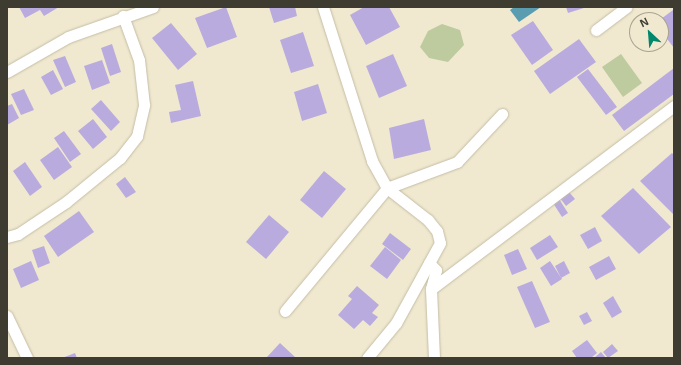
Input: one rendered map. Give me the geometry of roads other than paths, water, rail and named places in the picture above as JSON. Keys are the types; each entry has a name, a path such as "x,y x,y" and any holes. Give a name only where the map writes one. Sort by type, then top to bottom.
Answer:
{"street":[{"path":"7,72 68,37 123,16 153,7"},
{"path":"324,7 358,123 372,161 387,188 437,231 440,243 396,323 367,358"},
{"path":"596,30 626,7"},
{"path":"7,236 18,234 66,202 120,158 137,136 144,105 141,75 123,16"},
{"path":"431,289 674,106"},
{"path":"285,311 387,188 457,162 502,114"},
{"path":"429,263 436,270 431,289 434,358"},
{"path":"7,316 27,358"}],"water":[{"path":"514,7 541,7 519,22 510,10"}]}
